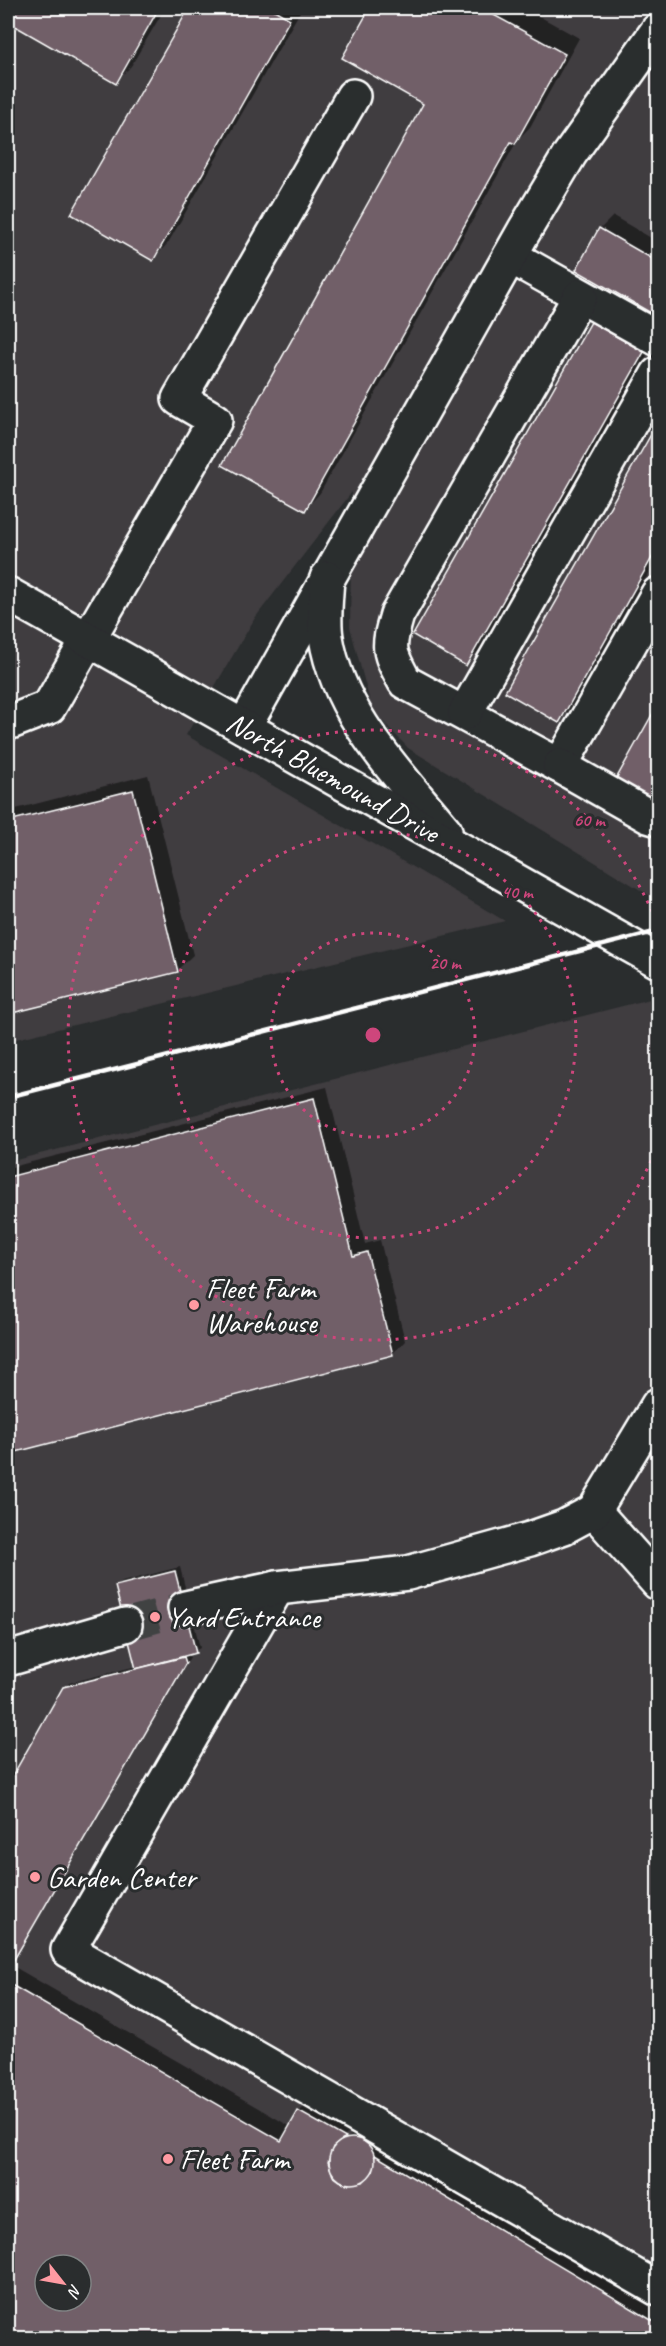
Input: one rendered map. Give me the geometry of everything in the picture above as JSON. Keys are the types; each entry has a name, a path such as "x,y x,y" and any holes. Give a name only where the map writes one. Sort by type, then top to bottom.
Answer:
{"main road":[{"path":"244,727 570,154 658,30"},
{"path":"8,723 49,707 215,420 179,399 353,96"},
{"path":"510,256 658,339"},
{"path":"580,296 397,615 388,644 393,660 405,682 465,713 648,816 658,819"},
{"path":"465,713 658,374"},
{"path":"327,578 326,637 338,676 354,714 380,753 457,846"},
{"name":"North Bluemound Drive","path":"8,594 658,961"},
{"path":"560,766 658,594"},
{"path":"185,1608 277,1588 408,1573 530,1539 564,1527 594,1511 658,1405"},
{"path":"594,1511 658,1583"},
{"path":"277,1588 68,1950 658,2289"},
{"path":"8,1659 125,1625"}],"shaded area":[{"path":"8,8 658,8 658,896 652,897 408,748 372,710 350,627 352,492 255,618 186,735 505,921 8,1041"},
{"path":"658,997 658,2338 8,2338 8,1162"}],"building":[{"path":"8,8 159,8 116,84 8,22"},
{"path":"189,8 271,8 290,19 153,261 71,214"},
{"path":"370,8 481,8 565,54 515,144 511,142 305,511 222,465 423,104 342,58"},
{"path":"599,228 658,262 658,317 576,270"},
{"path":"591,322 644,352 466,666 413,635"},
{"path":"658,422 658,547 559,723 505,692"},
{"path":"658,704 658,803 616,779"},
{"path":"133,790 178,972 8,1014 8,821"},
{"name":"Fleet Farm Warehouse","path":"314,1098 353,1256 367,1252 393,1355 8,1454 8,1177"},
{"name":"Yard Entrance","path":"175,1571 196,1653 136,1669 115,1586"},
{"name":"Garden Center","path":"184,1657 186,1663 8,1970 8,1784 63,1687"},
{"name":"Fleet Farm","path":"8,1983 281,2141 298,2111 346,2138 333,2147 328,2162 333,2176 340,2181 347,2184 363,2182 373,2171 375,2155 658,2324 658,2338 8,2338"},
{"path":"352,2138 361,2139 368,2145 374,2152 374,2170 368,2177 361,2183 352,2184 343,2183 336,2177 330,2170 329,2161 330,2152 336,2145 343,2139"}],"tunnel":[{"path":"125,1625 185,1608"}],"railway":[{"path":"8,1097 658,931"}],"place":[{"name":"Fleet Farm Warehouse","path":"194,1305"},
{"name":"Yard Entrance","path":"155,1617"},
{"name":"Garden Center","path":"35,1877"},
{"name":"Fleet Farm","path":"168,2159"}]}
